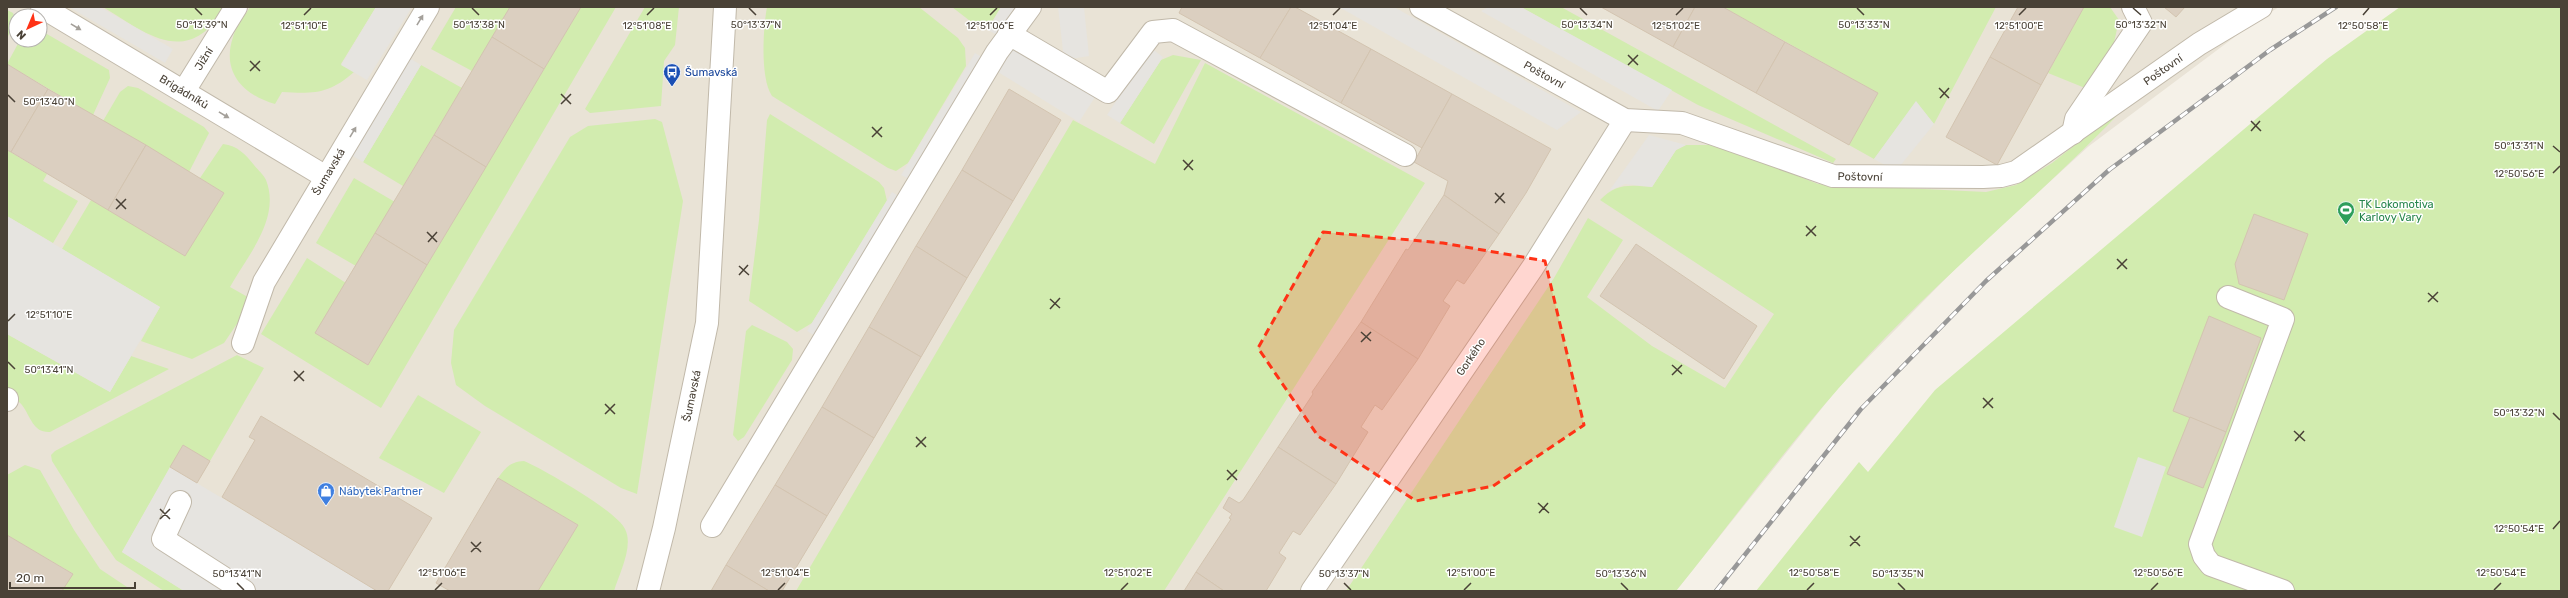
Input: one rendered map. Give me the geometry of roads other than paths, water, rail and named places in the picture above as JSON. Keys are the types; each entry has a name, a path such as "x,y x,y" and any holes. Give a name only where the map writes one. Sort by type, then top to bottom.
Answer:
{"street":[{"name":"Brigádníků","path":"42,7 326,177"},
{"name":"Jižní","path":"184,92 236,7"},
{"name":"Šumavská","path":"243,343 264,282 428,7"},
{"name":"Šumavská","path":"648,591 664,528 708,323 724,7"},
{"path":"712,526 1009,34 1030,7"},
{"name":"Poštovní","path":"1421,7 1625,120 1682,123 1833,176 2001,176 2016,172 2200,44 2261,7"},
{"path":"2072,134 2076,119 2141,24 2133,7"},
{"path":"1009,34 1108,92 1153,32 1173,30 1405,155"},
{"name":"Gorkého","path":"1312,591 1533,267 1625,120"},
{"path":"2228,297 2283,319 2200,544 2204,556 2211,565 2283,591"},
{"path":"180,502 163,539 244,591"}],"railway":[{"path":"1716,591 1861,409 1986,281 2109,170 2270,50 2336,7"}],"place":[{"name":"Šumavská","path":"672,87"},
{"name":"TK Lokomotiva Karlovy Vary","path":"2346,225"},
{"name":"Nábytek Partner","path":"326,506"}]}
